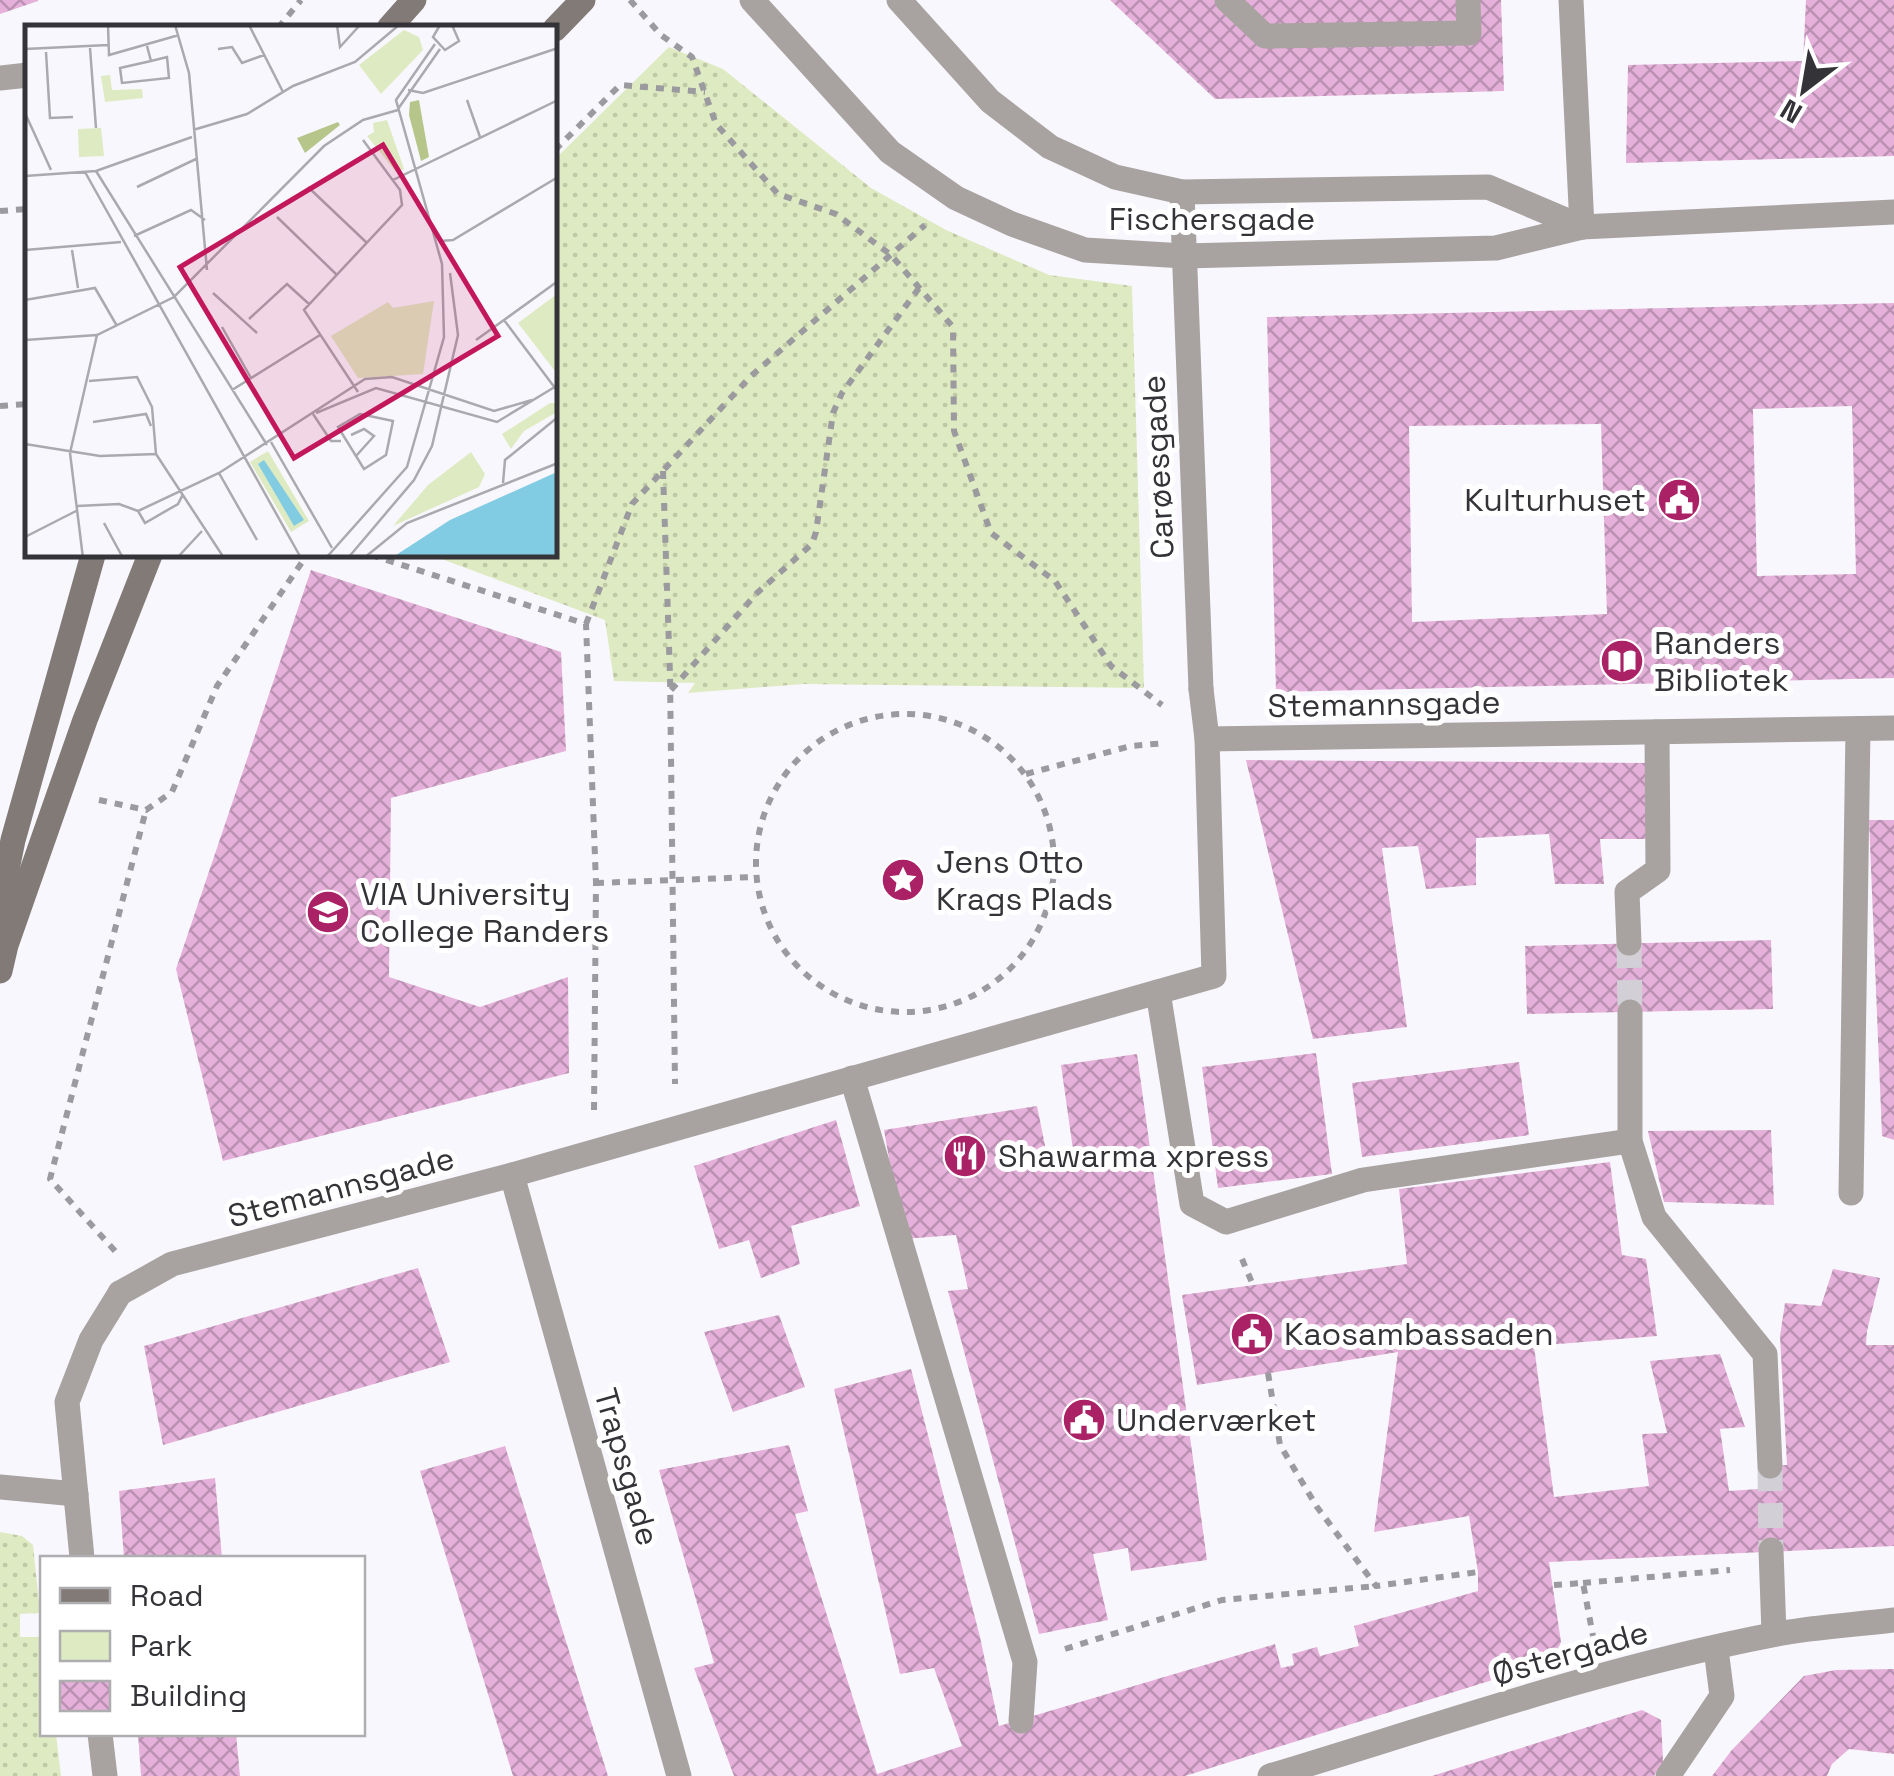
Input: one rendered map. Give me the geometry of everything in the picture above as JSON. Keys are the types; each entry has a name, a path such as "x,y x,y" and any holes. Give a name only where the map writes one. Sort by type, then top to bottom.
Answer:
{"main road":[{"path":"392,25 414,0"},
{"path":"558,26 583,0"},
{"path":"6,945 2,889 12,840 92,558"},
{"path":"0,971 92,702 149,558"}],"street":[{"name":"Fischersgade","path":"752,0 890,152 956,198 1012,224 1085,250 1184,256 1496,248 1582,227 1894,212"},
{"name":"Fischersgade","path":"899,0 990,101 1050,148 1116,176 1182,192 1488,187 1582,227"},
{"path":"1227,0 1265,36 1469,32 1468,0"},
{"path":"1571,0 1582,227"},
{"path":"0,78 25,75"},
{"name":"Carøesgade","path":"1182,192 1201,689 1207,739"},
{"name":"Stemannsgade","path":"82,1556 67,1402 91,1340 120,1293 172,1264 512,1176 1214,976 1207,739 1894,728"},
{"path":"1851,1194 1858,729"},
{"path":"1629,943 1627,892 1658,870 1657,732"},
{"path":"1158,992 1192,1204 1226,1222 1363,1180 1630,1141"},
{"path":"1630,1012 1630,1141 1654,1217 1765,1354 1770,1466"},
{"path":"852,1078 1025,1662 1021,1721"},
{"name":"Trapsgade","path":"512,1176 679,1776"},
{"path":"0,1487 76,1494"},
{"path":"1771,1558 1774,1634"},
{"name":"Østergade","path":"1270,1776 1600,1676 1774,1634 1894,1620"},
{"path":"1668,1776 1722,1696 1716,1648"},
{"path":"100,1736 104,1776"}],"path":[{"path":"280,25 301,0"},
{"path":"630,0 661,35 692,57 716,124 778,194 836,214 891,254 953,327 954,431 990,533 1055,582 1111,666"},
{"path":"558,147 620,85 705,92"},
{"path":"596,1064 596,883 586,624 632,504 751,376 956,198"},
{"path":"0,212 25,208"},
{"path":"670,692 757,593 812,544 834,413 842,393 919,288"},
{"path":"0,406 25,404"},
{"path":"663,471 676,1128"},
{"path":"105,1240 50,1179 146,810 172,792 216,686 305,558"},
{"path":"381,558 586,624"},
{"path":"899,713 947,719 991,740 1026,774 1046,812 1055,855 1051,899 1034,940 1006,974 970,998 924,1012 876,1010 831,994 793,964 767,923 755,876 758,828 777,783 809,747 851,722 899,713"},
{"path":"1026,774 1130,746 1207,739"},
{"path":"60,792 146,810"},
{"path":"596,883 755,876"},
{"path":"1268,1373 1280,1445 1317,1507 1376,1586"},
{"path":"1554,1585 1771,1558"},
{"path":"1025,1662 1222,1600 1478,1572"},
{"path":"1583,1583 1600,1676"}],"green space":[{"path":"669,47 723,69 871,188 946,230 1049,275 1132,286 1144,688 803,684 688,693 695,683 614,681 605,620 439,558 558,558 558,156"},
{"path":"0,1532 22,1536 33,1545 40,1613 20,1614 20,1637 40,1637 40,1736 56,1736 61,1776 0,1776"}],"building":[{"path":"0,0 38,0 38,1 0,14"},
{"path":"1110,0 1501,0 1504,91 1215,99"},
{"path":"1806,0 1894,0 1894,156 1626,163 1628,65 1803,61"},
{"name":"Kulturhuset","path":"1894,303 1894,678 1276,692 1267,317","holes":["1852,406 1856,574 1757,576 1753,409","1601,424 1607,614 1412,622 1409,426"]},
{"path":"311,570 561,652 566,751 391,798 389,977 480,1007 568,977 569,1073 223,1161 176,969"},
{"path":"1246,760 1646,763 1647,839 1600,839 1604,884 1555,884 1549,834 1476,838 1476,885 1426,889 1418,846 1382,848 1407,1027 1313,1039"},
{"path":"1869,820 1894,820 1894,1140 1882,1136"},
{"path":"1771,940 1773,1009 1527,1014 1525,946"},
{"path":"1316,1053 1332,1174 1218,1188 1202,1067"},
{"name":"Underværket","path":"1137,1054 1207,1560 1131,1571 1128,1548 1093,1554 1108,1620 1039,1634 948,1291 968,1289 956,1235 903,1239 884,1130 1037,1106 1050,1170 1075,1164 1061,1065"},
{"path":"1519,1062 1529,1135 1362,1157 1352,1083"},
{"path":"836,1120 860,1206 791,1226 800,1264 761,1278 749,1240 719,1249 694,1166"},
{"path":"1771,1130 1774,1205 1664,1202 1648,1131"},
{"path":"1610,1162 1622,1255 1646,1259 1657,1336 1534,1346 1554,1497 1649,1486 1642,1434 1667,1433 1650,1361 1720,1354 1745,1427 1720,1429 1729,1491 1758,1489 1758,1466 1787,1465 1780,1336 1785,1303 1821,1306 1833,1269 1880,1278 1866,1345 1894,1345 1894,1546 1549,1562 1561,1642 1553,1661 1185,1776 734,1776 694,1668 714,1663 659,1470 789,1445 808,1511 795,1514 877,1774 962,1746 934,1668 900,1674 834,1389 911,1369 999,1726 1275,1644 1281,1668 1294,1665 1292,1654 1317,1647 1320,1656 1359,1646 1354,1626 1478,1591 1469,1516 1374,1532 1398,1352 1197,1385 1182,1295 1407,1264 1399,1189"},
{"path":"418,1268 450,1362 163,1445 144,1346"},
{"path":"779,1315 805,1387 733,1412 704,1332"},
{"path":"505,1446 608,1776 513,1776 420,1471"},
{"path":"215,1478 222,1556 124,1556 119,1491"},
{"path":"1894,1669 1894,1754 1849,1749 1832,1764 1827,1776 1712,1776 1804,1676 1836,1670"},
{"path":"1642,1710 1661,1720 1663,1761 1654,1776 1432,1776"},
{"path":"138,1736 236,1736 240,1776 141,1776"}],"tunnel":[{"path":"1629,943 1630,1012"},
{"path":"1770,1466 1771,1550"}],"place":[{"name":"Kulturhuset","path":"1679,500"},
{"name":"Randers Bibliotek","path":"1622,661"},
{"name":"Jens Otto Krags Plads","path":"903,880"},
{"name":"VIA University College Randers","path":"328,912"},
{"name":"Shawarma xpress","path":"965,1156"},
{"name":"Kaosambassaden","path":"1252,1334"},
{"name":"Underværket","path":"1084,1420"}]}
